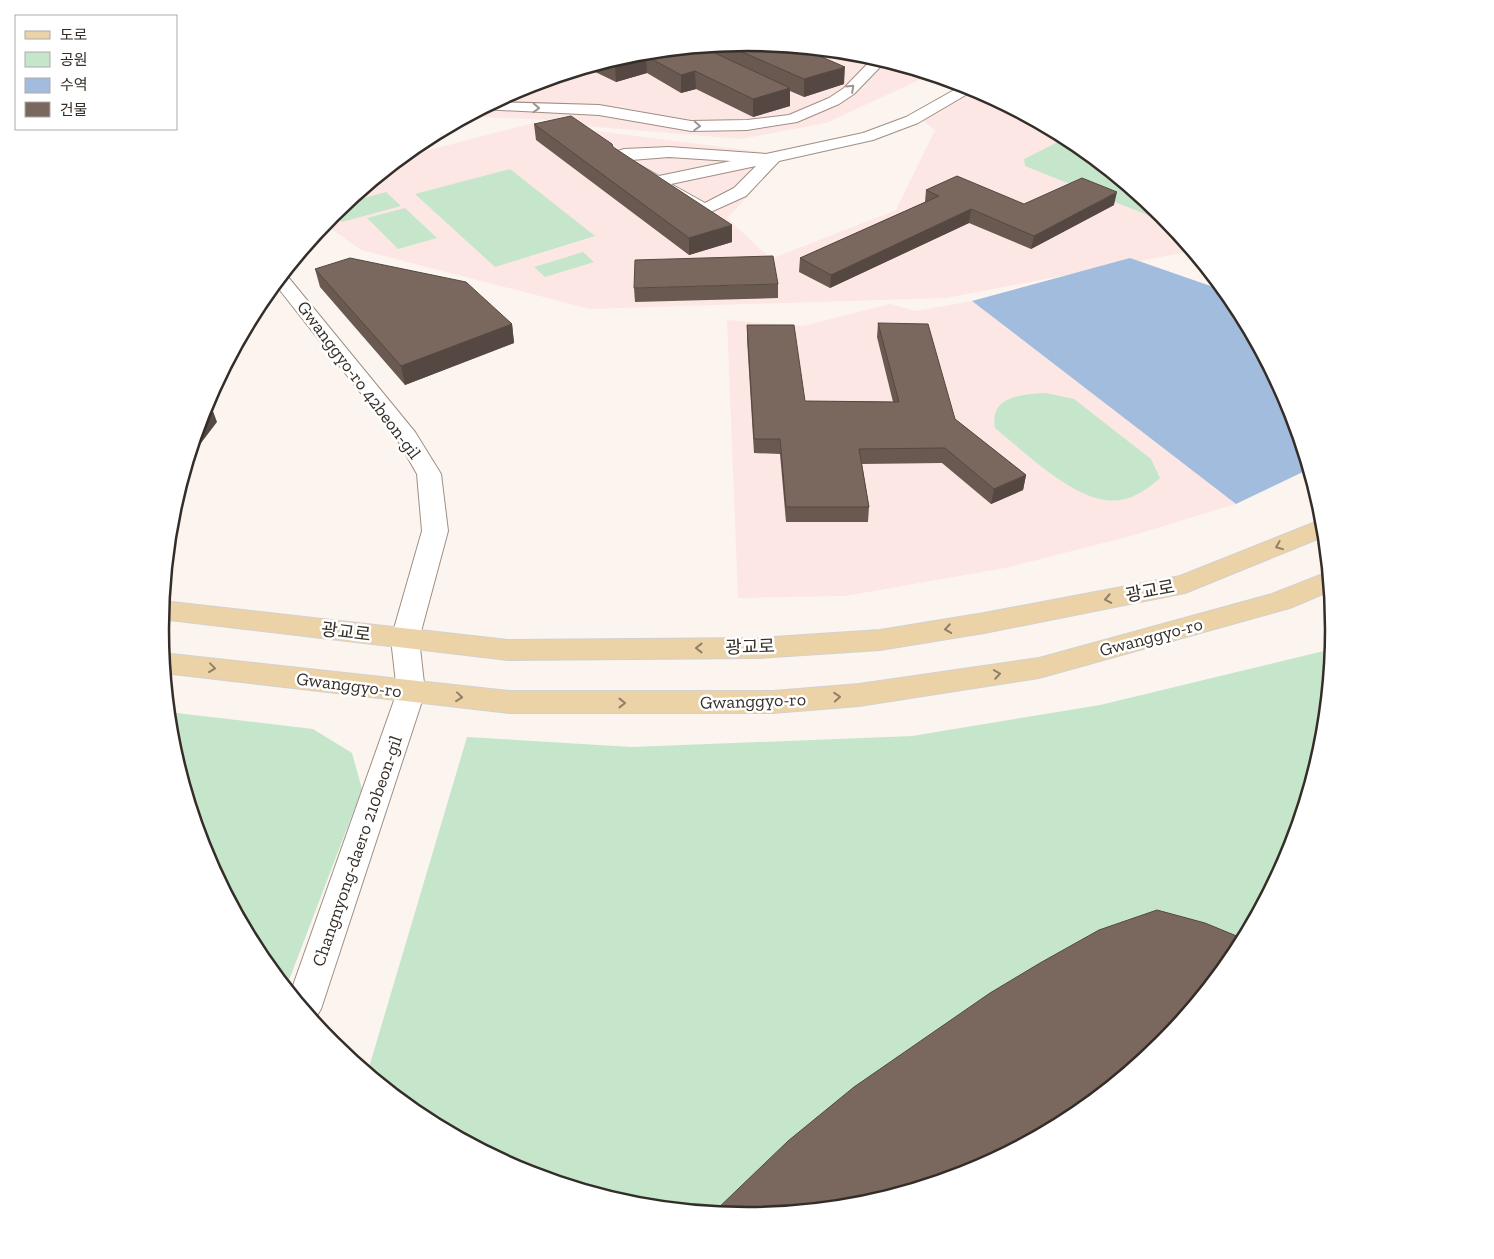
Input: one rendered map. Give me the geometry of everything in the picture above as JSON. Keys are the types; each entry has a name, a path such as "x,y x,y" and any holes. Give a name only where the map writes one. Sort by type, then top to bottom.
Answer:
{"main road":[{"name":"광교로","path":"170,611 508,650 760,648 880,640 984,623 1185,584 1316,530"},
{"name":"Gwanggyo-ro","path":"170,663 509,702 773,702 859,695 1039,668 1281,601 1323,583"}],"street":[{"path":"501,106 598,110 690,126 720,127 782,121 816,110 849,91 874,65"},
{"path":"656,182 849,141 912,120 961,92"},
{"path":"798,102 816,110"},
{"path":"905,140 921,131 912,120"},
{"path":"849,141 868,152 875,151"},
{"path":"670,152 772,158 740,192 706,209 693,204 623,162 624,154 670,152"},
{"name":"Gwanggyo-ro 42beon-gil","path":"284,282 407,437 429,474 435,531 405,639 411,692"},
{"name":"Changnyong-daero 210beon-gil","path":"305,1003 411,692"}],"shaded area":[{"path":"709,52 785,52 822,56 860,62 922,79 826,123 741,139 596,127 547,120 481,117 526,95 597,71 634,62"},
{"path":"967,95 1003,111 1068,149 1099,171 1156,221 1186,252 946,298 590,309 361,250 331,229 366,195 422,152 533,123 770,153 780,162 727,218 771,259 896,210 935,130 923,121"},
{"path":"972,301 1236,504 1131,536 1005,568 845,596 738,598 727,320 803,326 890,304 916,311"}],"green space":[{"path":"1057,142 1099,171 1151,216 1025,166 1024,159"},
{"path":"510,169 595,236 495,267 415,194"},
{"path":"386,192 401,206 342,222 340,220 362,199"},
{"path":"405,208 437,238 398,249 367,218"},
{"path":"583,252 594,262 545,277 534,267"},
{"path":"1046,393 1074,399 1151,459 1160,478 1142,492 1126,499 1104,500 1071,487 1054,476 995,428 997,409 1002,403 1018,396"},
{"path":"1324,651 1320,705 1314,742 1306,779 1295,815 1266,885 1228,951 1182,1011 1128,1064 1068,1110 1003,1148 968,1164 910,1184 802,1205 747,1208 709,1207 672,1203 634,1197 597,1188 526,1164 458,1130 395,1088 369,1067 467,737 632,747 912,736 1100,705"},
{"path":"175,713 313,729 352,753 362,789 288,982 246,919 213,851 188,779"}],"water":[{"path":"1130,258 1213,287 1248,340 1266,374 1295,444 1303,472 1236,504 972,301"}],"building":[{"path":"740,51 785,52 819,56 845,67 804,79"},
{"path":"713,52 790,88 753,99 695,71 681,75 652,59"},
{"path":"571,116 612,144 613,147 732,225 689,238 534,124"},
{"path":"957,176 1024,204 1082,178 1117,192 1034,236 971,209 831,275 800,258 939,196 926,190"},
{"path":"773,256 778,284 634,288 635,260"},
{"path":"350,258 466,282 512,324 401,366 315,269"},
{"path":"878,323 928,324 955,419 1026,475 994,489 945,448 859,449 869,507 786,507 780,439 754,439 747,325 794,325 805,401 899,402"},
{"path":"1157,910 1205,923 1237,936 1206,982 1182,1011 1128,1064 1068,1110 1003,1148 933,1177 860,1197 785,1207 719,1207 788,1141 854,1087 990,993 1099,930"}]}
